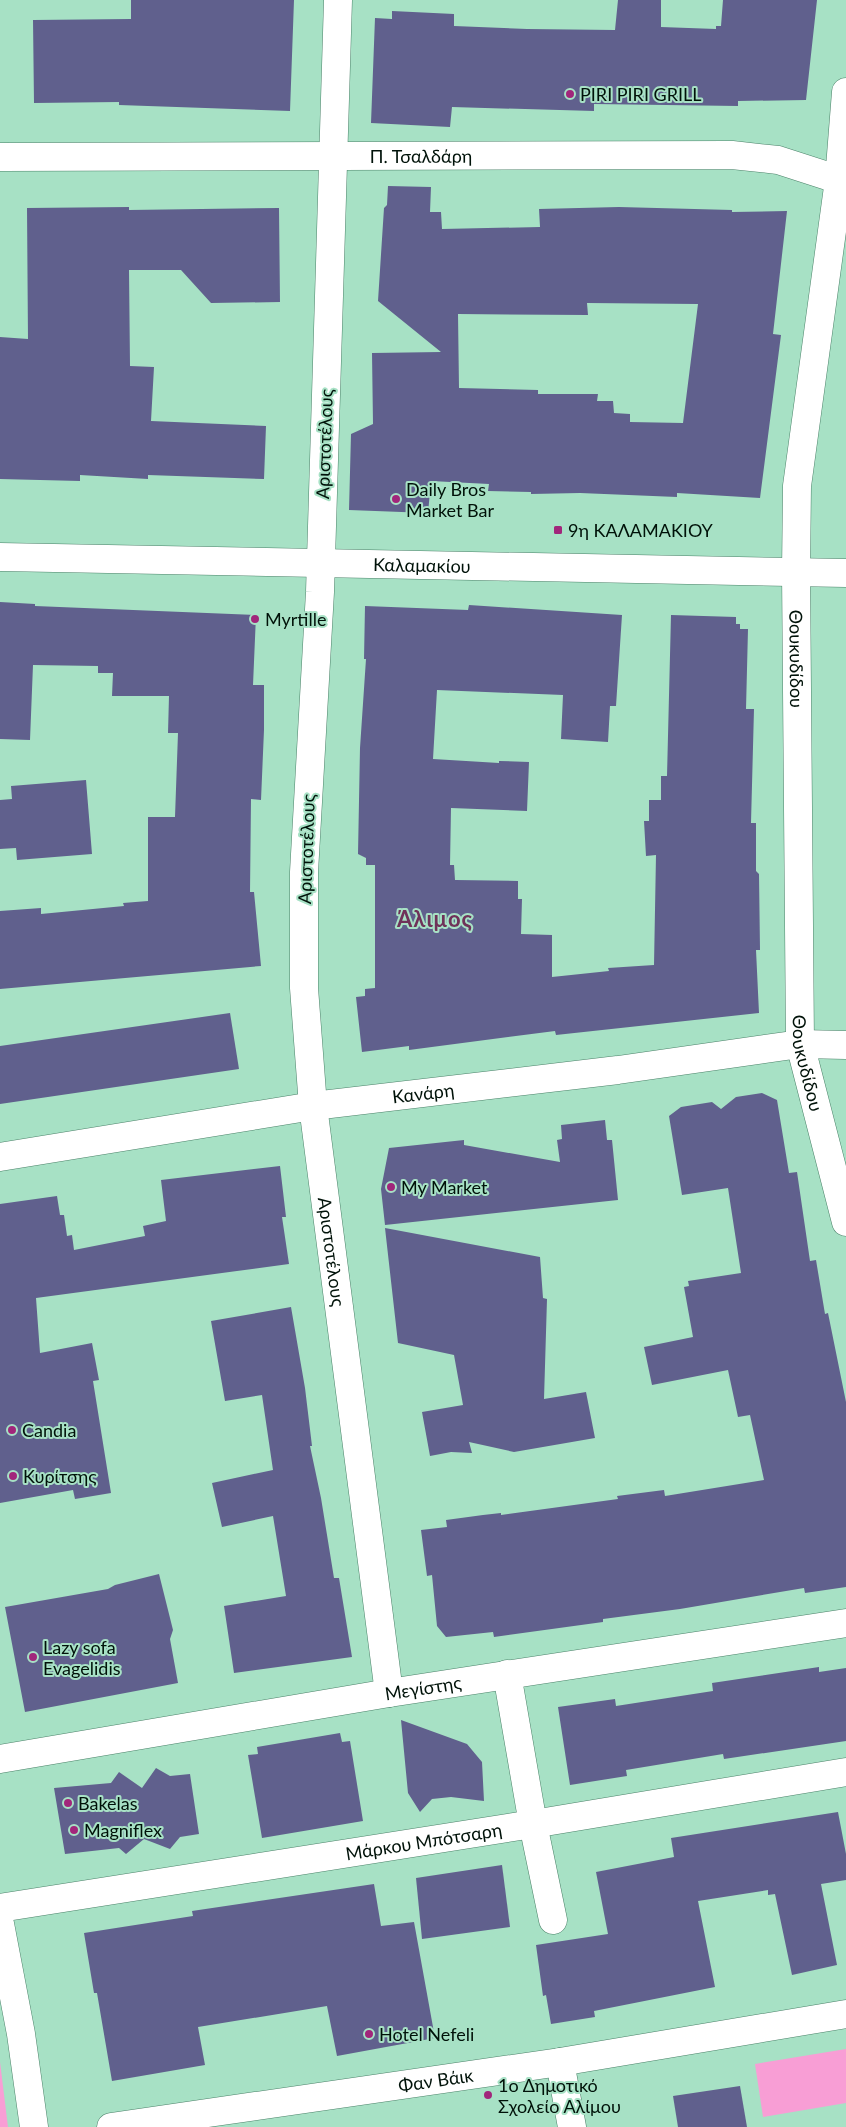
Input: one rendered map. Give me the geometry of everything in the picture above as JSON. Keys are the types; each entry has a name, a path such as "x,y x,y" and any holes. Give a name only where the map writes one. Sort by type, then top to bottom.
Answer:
{"main road":[{"name":"Αριστοτέλους","path":"338,0 321,563 304,872 304,988 313,1106 389,1693"},
{"name":"Θουκυδίδου","path":"846,92 843,181 796,486 800,1044 846,1222"},
{"name":"Π. Τσαλδάρη","path":"0,157 732,155 778,160 843,181"},
{"name":"Καλαμακίου","path":"0,557 846,573"},
{"name":"Κανάρη","path":"0,1158 313,1106 618,1070 800,1044 846,1045"},
{"name":"Μεγίστης","path":"0,1759 389,1693 846,1622"},
{"path":"507,1674 533,1824 553,1920"},
{"name":"Μάρκου Μπότσαρη","path":"0,1908 533,1824 846,1772"},
{"path":"0,1924 20,2034 34,2127"},
{"name":"Φαν Βάικ","path":"111,2127 560,2062 846,2014"},
{"path":"560,2062 572,2127"}],"shaded area":[{"path":"846,2049 846,2103 763,2117 755,2064"},
{"path":"0,2062 8,2127 0,2127"}],"building":[{"path":"131,0 294,0 290,111 119,105 119,102 34,103 33,20 131,19"},
{"path":"618,0 661,0 661,27 716,29 716,26 721,26 723,0 817,0 806,100 738,101 738,106 594,104 594,111 452,107 450,127 371,123 375,18 392,19 392,11 454,14 454,26 615,30"},
{"path":"388,186 431,187 430,212 441,212 442,229 540,227 539,209 619,207 732,210 732,212 787,211 773,334 781,335 760,498 677,493 677,497 580,493 531,494 531,492 488,491 489,484 431,481 428,513 349,510 351,434 373,424 372,353 441,352 378,301 384,208 387,205","holes":["587,303 698,304 683,423 630,422 630,414 614,413 613,401 597,401 598,394 538,394 538,390 459,388 458,314 588,315"]},
{"path":"129,207 129,210 279,208 280,302 211,303 181,270 129,270 130,366 154,367 151,421 266,426 264,479 148,475 148,479 80,475 80,481 0,479 0,337 28,339 27,208"},
{"path":"0,602 35,604 35,606 256,615 253,685 264,685 264,730 261,800 251,799 250,892 254,892 261,966 0,989 0,911 41,908 41,914 124,906 123,903 148,901 148,817 175,817 178,733 168,733 169,696 112,696 113,673 98,673 98,666 33,665 30,740 0,739"},
{"path":"469,605 622,615 616,706 610,706 608,742 561,739 563,695 437,690 433,759 499,763 499,761 529,762 527,811 451,808 450,865 454,865 455,880 518,881 518,899 522,899 521,934 552,935 552,977 609,971 608,968 654,965 656,855 646,856 644,821 649,821 649,800 661,800 661,776 667,776 671,615 736,617 736,624 740,624 740,629 748,629 746,709 754,709 751,823 756,823 756,871 759,874 760,950 756,950 759,1013 556,1035 555,1031 409,1050 409,1046 362,1052 356,997 365,996 365,989 375,988 375,865 366,865 366,858 358,854 360,748 366,659 364,659 365,606 468,610"},
{"path":"86,780 92,854 17,860 16,848 0,849 0,800 12,799 11,786"},
{"path":"230,1013 239,1069 0,1104 0,1046"},
{"path":"762,1093 777,1100 789,1173 797,1172 810,1261 816,1260 825,1314 828,1313 846,1402 846,1587 805,1593 804,1588 680,1609 603,1619 603,1622 494,1637 493,1632 446,1637 437,1626 432,1575 427,1576 421,1530 447,1527 446,1520 501,1513 501,1515 618,1499 617,1496 664,1490 665,1496 764,1480 750,1415 738,1417 728,1370 652,1385 644,1347 693,1337 684,1287 689,1286 688,1281 741,1273 728,1188 682,1195 669,1116 681,1107 712,1102 721,1109 736,1097"},
{"path":"605,1120 607,1140 612,1140 618,1200 385,1225 381,1189 389,1148 464,1140 464,1145 560,1162 557,1140 562,1139 561,1125"},
{"path":"280,1166 286,1217 282,1217 289,1264 36,1298 40,1353 92,1343 99,1380 93,1381 111,1493 75,1499 73,1490 0,1503 0,1204 57,1196 60,1215 64,1215 67,1236 72,1235 74,1250 145,1236 143,1226 166,1221 161,1180"},
{"path":"385,1228 540,1257 543,1298 547,1299 544,1399 586,1392 595,1438 514,1452 469,1442 472,1453 451,1452 430,1456 422,1412 463,1405 454,1355 398,1343"},
{"path":"291,1307 305,1388 312,1446 310,1446 321,1498 334,1578 339,1578 352,1657 234,1673 224,1606 286,1596 273,1516 222,1527 212,1483 273,1470 262,1395 225,1401 211,1321"},
{"path":"159,1574 173,1630 170,1639 178,1683 25,1712 5,1607 108,1589 115,1585"},
{"path":"819,1667 819,1672 846,1668 846,1741 724,1759 723,1754 626,1770 627,1776 570,1785 558,1707 615,1699 616,1706 713,1691 712,1683"},
{"path":"401,1720 467,1744 482,1762 484,1801 451,1797 432,1799 420,1812 408,1793"},
{"path":"340,1733 342,1742 350,1741 363,1821 262,1838 248,1755 258,1754 257,1747"},
{"path":"156,1768 170,1776 190,1774 199,1834 180,1837 170,1849 144,1839 126,1854 119,1848 65,1854 54,1788 111,1783 119,1772 142,1788"},
{"path":"838,1812 846,1854 846,1880 821,1884 837,1965 792,1975 775,1894 768,1895 768,1890 698,1901 715,1987 594,2011 595,2017 551,2024 546,1995 543,1996 536,1945 608,1934 596,1872 674,1857 671,1838"},
{"path":"502,1865 510,1927 422,1939 416,1878"},
{"path":"374,1884 381,1926 414,1922 435,2038 337,2056 327,2006 198,2027 205,2065 112,2081 97,1993 94,1993 84,1933 193,1916 192,1911"},
{"path":"740,2086 747,2127 678,2127 673,2096"}],"place":[{"name":"PIRI PIRI GRILL","path":"570,94"},
{"name":"Daily Bros Market Bar","path":"396,499"},
{"name":"9η ΚΑΛΑΜΑΚΙΟΥ","path":"558,530"},
{"name":"Myrtille","path":"255,619"},
{"name":"My Market","path":"391,1187"},
{"name":"Candia","path":"12,1430"},
{"name":"Κυρίτσης","path":"13,1476"},
{"name":"Lazy sofa Evagelidis","path":"33,1657"},
{"name":"Bakelas","path":"68,1803"},
{"name":"Magniflex","path":"74,1830"},
{"name":"Hotel Nefeli","path":"369,2034"},
{"name":"1ο Δημοτικό Σχολείο Αλίμου","path":"488,2095"}],"district":[{"name":"Άλιμος","path":"435,918"}]}
